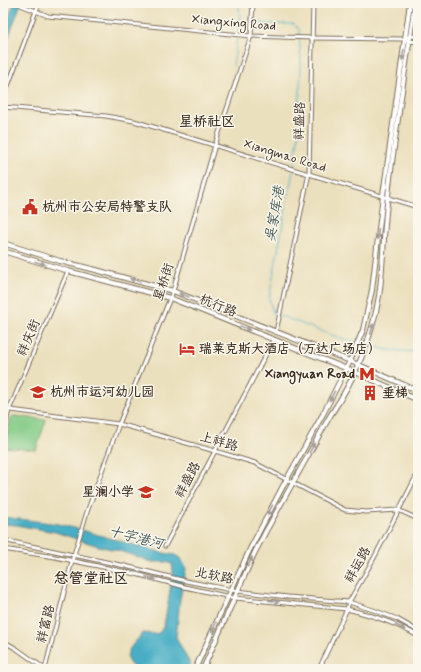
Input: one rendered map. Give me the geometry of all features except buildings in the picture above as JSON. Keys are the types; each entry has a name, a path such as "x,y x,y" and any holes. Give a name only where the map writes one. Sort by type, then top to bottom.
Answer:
{"main road":[{"path":"195,668 250,549 323,414 364,330 372,290 410,3"},
{"path":"203,669 262,538 330,416 340,401 355,372 370,335 379,296 382,269 385,196 415,3"},
{"name":"杭行路","path":"3,243 60,261 173,291 350,361 418,391"},
{"name":"杭行路","path":"3,251 68,271 170,298 355,372 418,400"}],"street":[{"name":"Xiangxing Road","path":"16,3 48,16 251,36 405,39 418,36"},
{"path":"3,99 39,3"},
{"name":"星桥街","path":"72,561 87,512 119,424 173,291 215,145 251,36 254,3"},
{"name":"祥盛路","path":"276,332 309,173 313,3"},
{"name":"Xiangxing Road","path":"410,38 418,42"},
{"name":"Xiangmao Road","path":"3,107 122,118 418,207"},
{"name":"祥庆街","path":"3,436 9,410 68,271"},
{"name":"祥盛路","path":"165,546 274,339"},
{"name":"上祥路","path":"3,409 119,424 255,463 345,510 366,512 398,510 418,519"},
{"name":"祥运路","path":"319,669 349,602 374,558 418,473"},
{"name":"北软路","path":"3,540 231,590 349,602 397,619 418,631"},
{"name":"北软路","path":"3,549 136,574 235,598 347,609 362,612 390,622 418,636"},
{"name":"祥富路","path":"45,669 72,561"},
{"path":"3,641 45,669"}],"green space":[{"path":"13,416 46,420 36,450 3,447"}],"water":[{"path":"14,3 21,3 3,52 3,32"},
{"path":"3,517 59,524 159,552 175,555 180,558 186,569 180,599 176,637 194,669 138,669 130,664 127,657 129,649 143,633 159,633 164,626 173,573 172,564 166,562 152,562 55,532 3,524"}],"waterway":[{"name":"吴家库港","path":"238,3 240,16 238,32"},
{"name":"吴家库港","path":"240,19 267,24 294,24 299,30 301,64 298,139 294,168"},
{"path":"233,66 237,37"},
{"name":"吴家库港","path":"293,171 269,298 273,313 337,337 356,342"},
{"name":"吴家库港","path":"367,345 388,350 418,352"}],"place":[{"name":"杭州市公安局特警支队","path":"30,207"},
{"name":"瑞莱克斯大酒店（万达广场店）","path":"187,349"},
{"name":"Xiangyuan Road","path":"367,374"},
{"name":"杭州市运河幼儿园","path":"38,392"},
{"name":"垂梯","path":"370,393"},
{"name":"星澜小学","path":"146,492"}],"district":[{"name":"星桥社区","path":"207,122"},
{"name":"总管堂社区","path":"91,579"}],"water label":[{"name":"十字港河","path":"136,538"}]}
